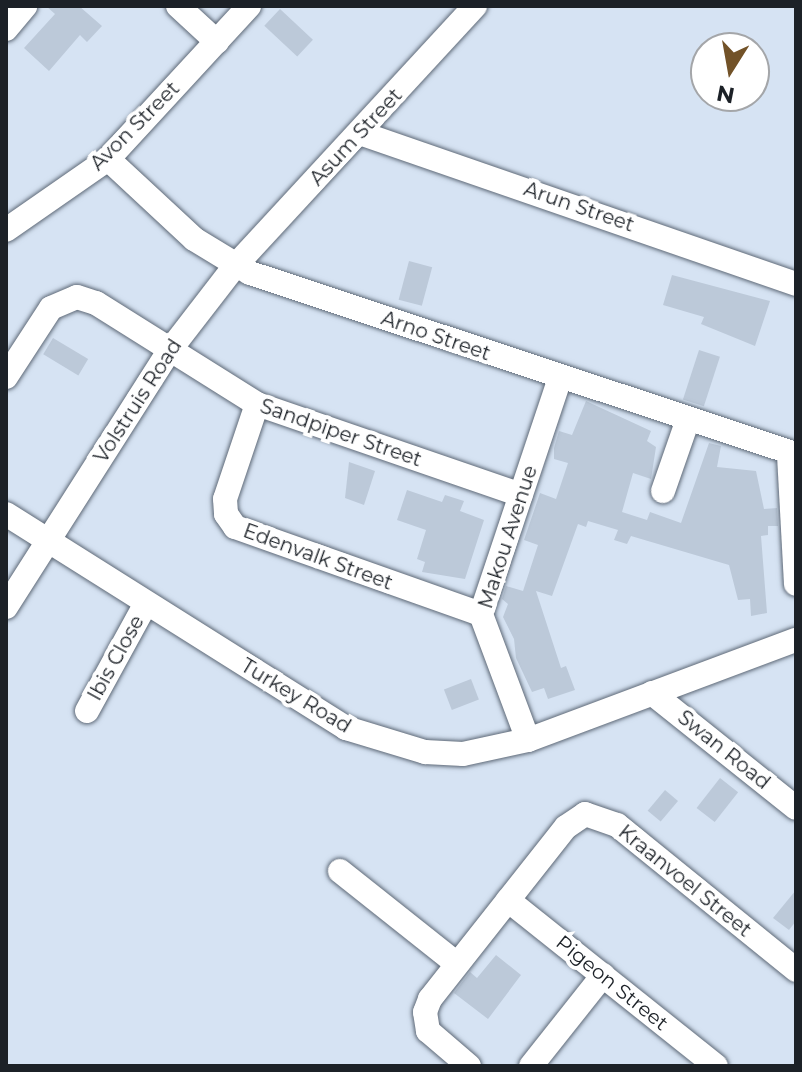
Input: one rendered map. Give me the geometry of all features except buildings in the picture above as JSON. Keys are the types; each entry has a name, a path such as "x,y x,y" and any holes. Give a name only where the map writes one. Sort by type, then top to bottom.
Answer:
{"street":[{"path":"6,29 25,6"},
{"path":"178,6 217,42"},
{"name":"Avon Street","path":"6,230 108,159 249,6"},
{"name":"Asum Street","path":"235,266 475,6"},
{"name":"Arun Street","path":"360,133 796,284"},
{"name":"Arno Street","path":"108,159 170,219 235,266 687,422 792,454"},
{"name":"Volstruis Road","path":"6,607 170,350 235,266"},
{"name":"Sandpiper Street","path":"6,377 51,308 66,298 96,303 257,404 521,495"},
{"name":"Makou Avenue","path":"528,740 481,614 560,378"},
{"name":"Edenvalk Street","path":"257,404 223,508 235,527 481,614"},
{"path":"663,491 687,422"},
{"path":"792,454 796,584"},
{"name":"Turkey Road","path":"6,514 145,605 373,740 425,752 463,754 528,740 796,640"},
{"name":"Ibis Close","path":"87,711 145,605"},
{"name":"Swan Road","path":"652,693 796,808"},
{"name":"Kraanvoel Street","path":"508,900 570,822 596,814 796,970"},
{"path":"340,871 457,964"},
{"path":"469,1066 434,1039 425,1021 430,999 508,900"},
{"name":"Pigeon Street","path":"508,900 603,975 689,1058 716,1066"},
{"path":"531,1066 603,975"}]}
